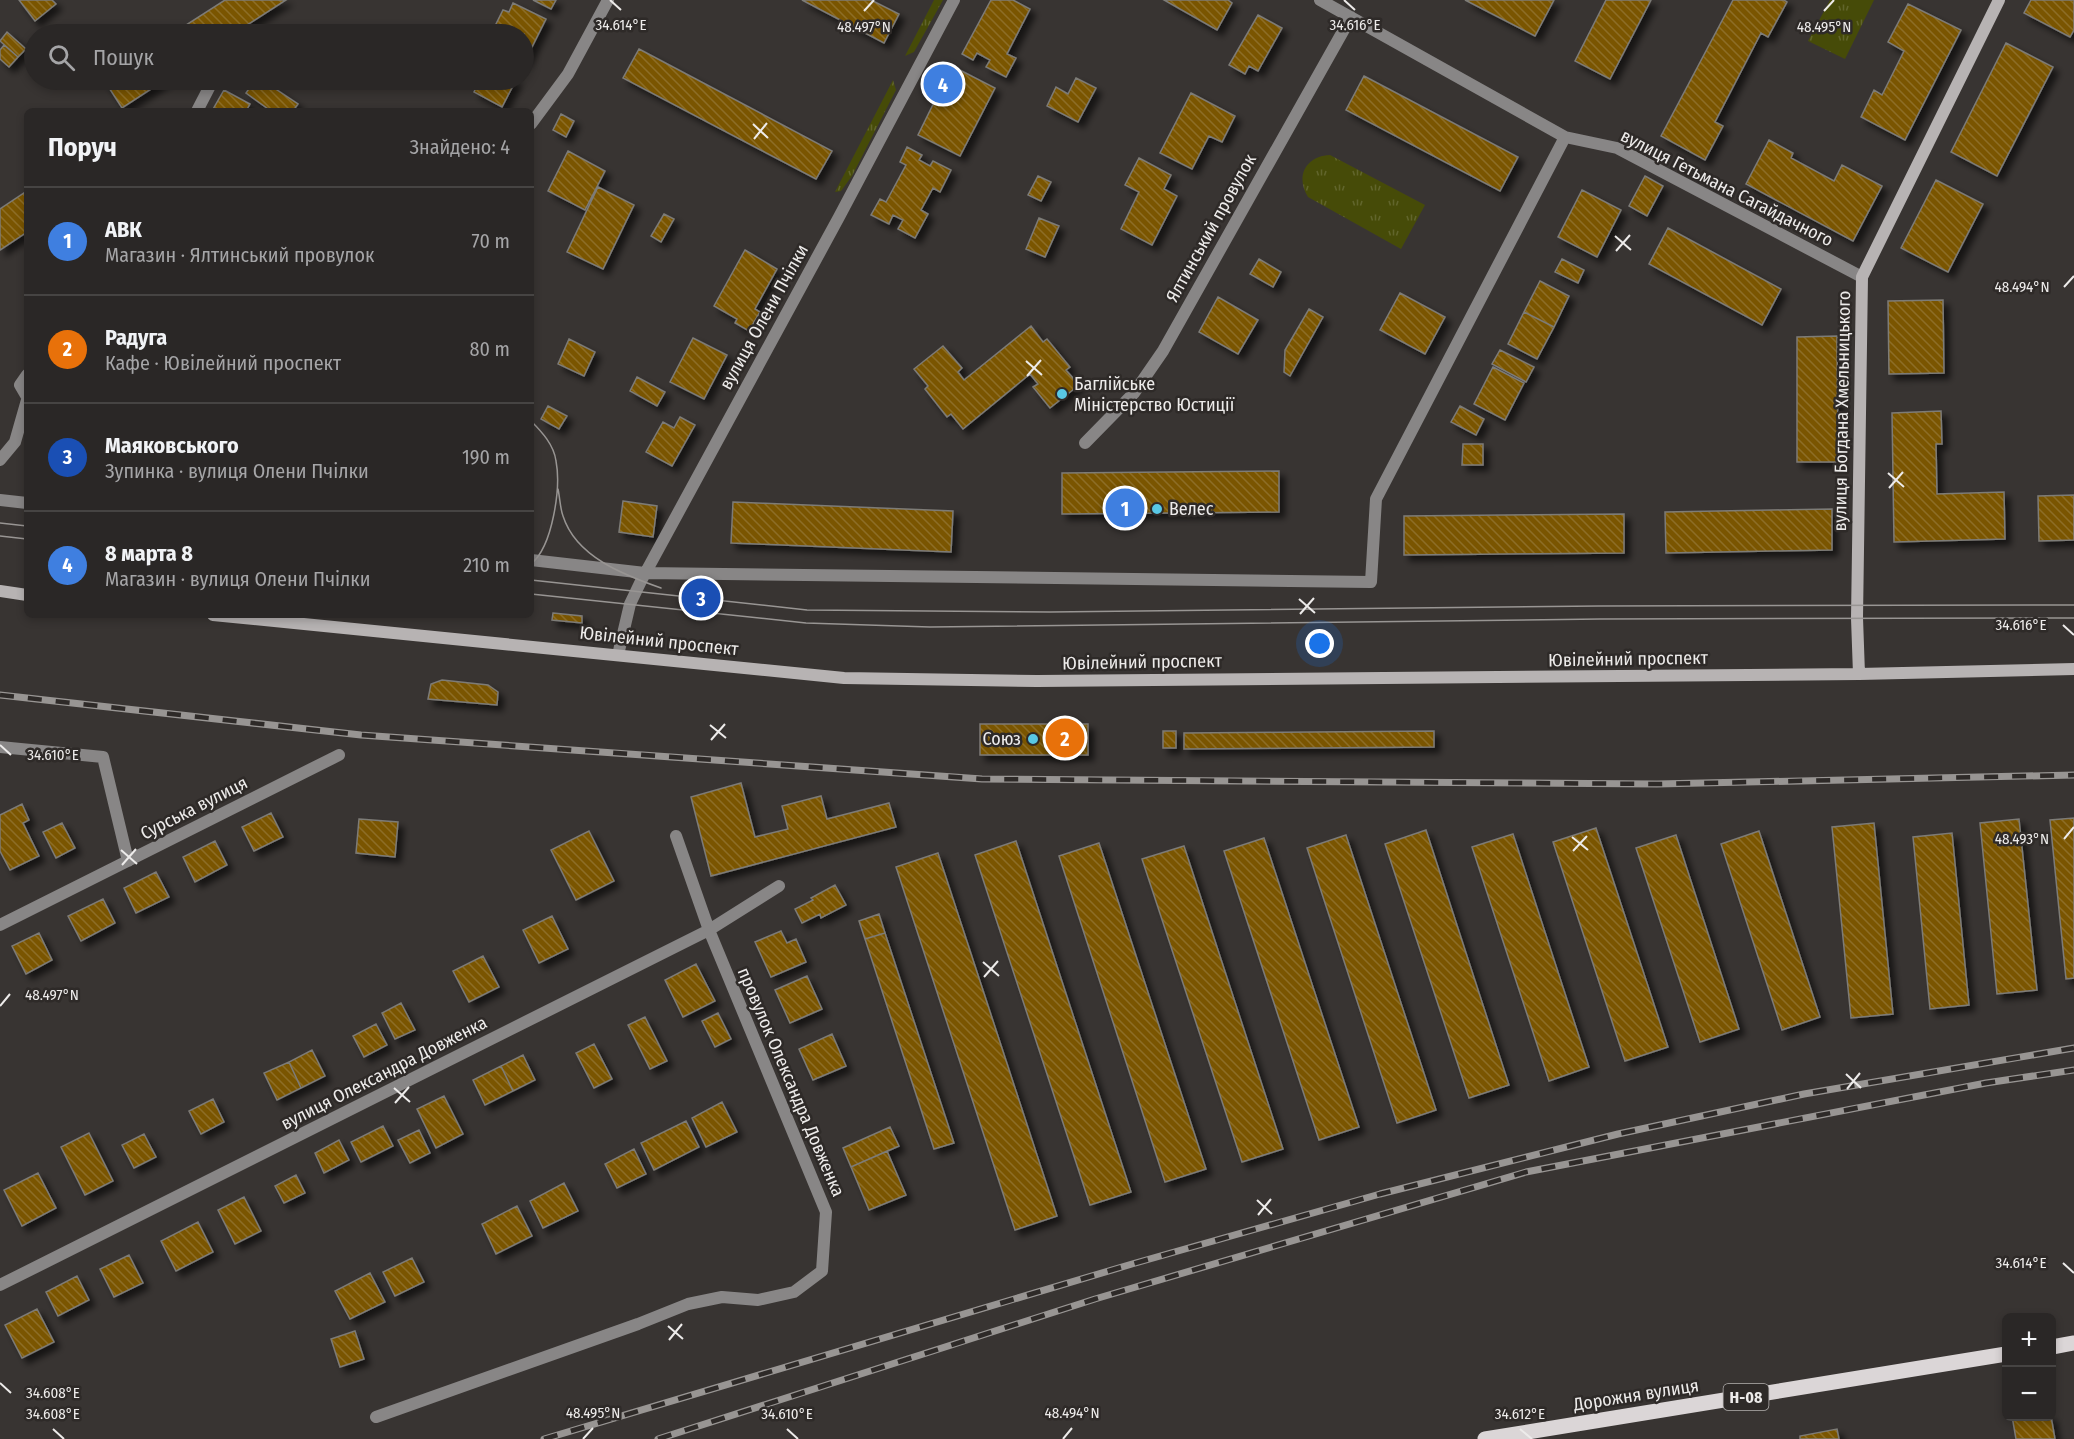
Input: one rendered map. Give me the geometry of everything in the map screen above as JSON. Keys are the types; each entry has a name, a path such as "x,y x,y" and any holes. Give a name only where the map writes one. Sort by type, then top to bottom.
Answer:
{"main road":[{"name":"вулиця Богдана Хмельницького","path":"1859,674 1857,618 1862,277 1999,0"},
{"path":"0,591 24,594"},
{"name":"Ювілейний проспект","path":"243,618 844,678 1026,681 1859,674 2074,669"},
{"path":"2056,1346 2074,1343"},
{"name":"Дорожня вулиця","path":"1485,1439 2002,1355"}],"street":[{"path":"534,120 567,74 608,0"},
{"name":"вулиця Олени Пчілки","path":"618,655 630,604 645,573 954,0"},
{"name":"вулиця Гетьмана Сагайдачного","path":"1320,0 1565,137 1617,148 1862,277"},
{"name":"Ялтинський провулок","path":"1085,443 1134,393 1163,351 1351,17"},
{"path":"199,108 208,90"},
{"path":"534,560 645,573 1371,582 1376,499 1565,137"},
{"path":"24,379 20,385 24,393"},
{"path":"0,460 15,442 24,410"},
{"path":"0,500 24,503"},
{"path":"0,747 103,757 128,861"},
{"name":"Сурська вулиця","path":"0,925 339,755"},
{"name":"провулок Олександра Довженка","path":"376,1417 638,1324 687,1304 722,1297 758,1300 794,1292 822,1271 826,1212 709,930 676,836"},
{"name":"вулиця Олександра Довженка","path":"0,1285 709,930 779,886"}],"green space":[{"path":"934,0 943,0 914,52 905,56"},
{"path":"1830,0 1874,0 1845,59 1808,41"},
{"path":"893,80 896,90 852,176 841,191 835,192"},
{"path":"1330,155 1425,205 1401,249 1308,197 1303,182 1305,168 1315,159"}],"building":[{"path":"19,0 52,0 56,4 35,21"},
{"path":"225,0 286,0 249,24 188,24"},
{"path":"533,0 556,0 551,9"},
{"path":"802,0 871,0 899,14 884,43"},
{"path":"991,0 1013,0 1030,9 1007,54 1016,58 1006,77 986,67 990,60 977,53 973,60 962,54"},
{"path":"1164,0 1228,0 1232,3 1217,30"},
{"path":"1465,0 1554,0 1535,36"},
{"path":"1606,0 1651,0 1610,79 1575,61"},
{"path":"1733,0 1784,0 1787,2 1768,37 1761,33 1715,122 1723,126 1705,160 1661,136"},
{"path":"2031,0 2074,0 2074,30 2070,37 2024,13"},
{"path":"513,3 546,19 534,43 534,24 496,24 503,10 509,12"},
{"path":"1908,4 1961,30 1905,140 1861,117 1874,90 1882,95 1904,51 1888,42"},
{"path":"1258,15 1282,28 1258,71 1249,66 1245,74 1229,65"},
{"path":"7,32 24,47 24,51 18,57 0,41"},
{"path":"2006,43 2053,67 1997,176 1951,152"},
{"path":"4,45 18,57 9,67 0,59 0,50"},
{"path":"639,49 832,151 816,179 623,78"},
{"path":"952,66 995,88 960,156 918,135"},
{"path":"1364,76 1518,157 1500,191 1346,110"},
{"path":"1076,78 1096,88 1078,122 1047,106 1056,87 1068,94"},
{"path":"110,90 150,90 122,108"},
{"path":"224,90 250,104 248,108 214,108"},
{"path":"248,90 277,90 298,104 295,108 267,108 246,93"},
{"path":"475,90 511,90 502,107 474,92"},
{"path":"1191,93 1235,116 1222,142 1209,136 1192,169 1160,153"},
{"path":"561,114 574,121 566,137 553,130"},
{"path":"1769,140 1793,153 1791,158 1834,181 1842,165 1882,186 1853,241 1746,184"},
{"path":"907,147 922,155 919,160 930,166 933,161 951,170 940,192 933,188 921,210 928,214 915,238 898,229 903,220 893,215 889,224 871,215 880,199 886,202 906,165 900,162"},
{"path":"568,151 605,171 585,210 548,191"},
{"path":"1139,158 1171,175 1164,189 1177,196 1152,245 1121,229 1139,192 1125,185"},
{"path":"1038,176 1051,182 1041,201 1028,195"},
{"path":"1645,176 1663,186 1647,216 1629,206"},
{"path":"1936,180 1983,204 1948,272 1901,248"},
{"path":"598,187 634,205 603,269 567,252"},
{"path":"1582,190 1621,210 1597,257 1558,237"},
{"path":"24,193 24,234 0,250 0,209"},
{"path":"664,214 674,219 661,242 651,236"},
{"path":"1039,218 1059,226 1045,257 1026,249"},
{"path":"1668,228 1781,289 1762,325 1649,264"},
{"path":"745,250 777,269 755,309 760,312 749,331 735,323 737,319 714,306"},
{"path":"1259,259 1281,272 1273,287 1250,274"},
{"path":"1562,259 1584,270 1578,283 1555,272"},
{"path":"1540,281 1569,296 1554,327 1524,312"},
{"path":"1400,293 1445,317 1425,354 1380,330"},
{"path":"1218,297 1258,320 1238,354 1199,332"},
{"path":"1943,300 1944,373 1889,374 1888,301"},
{"path":"1309,309 1323,317 1290,376 1284,372 1285,350"},
{"path":"1524,312 1554,327 1537,359 1508,344"},
{"path":"1031,326 1043,342 1047,339 1070,367 1066,370 1079,385 1050,408 1033,387 1038,384 1030,374 963,429 951,414 947,417 925,389 928,386 914,369 943,346 962,368 958,372 964,380"},
{"path":"1837,336 1838,462 1797,462 1797,337"},
{"path":"693,338 727,355 704,399 670,382"},
{"path":"569,339 595,352 584,376 558,364"},
{"path":"1500,350 1534,367 1526,382 1492,364"},
{"path":"1493,367 1524,383 1505,420 1474,404"},
{"path":"637,377 665,392 657,406 630,391"},
{"path":"548,406 567,416 559,429 541,419"},
{"path":"1460,406 1484,419 1476,435 1451,422"},
{"path":"1941,411 1942,444 1936,444 1937,494 2004,492 2005,539 1894,542 1892,413"},
{"path":"680,417 695,425 672,466 646,452 663,422 674,428"},
{"path":"1463,444 1483,444 1483,465 1462,465"},
{"path":"1279,471 1279,512 1062,514 1062,473"},
{"path":"2074,495 2074,540 2039,541 2038,496"},
{"path":"623,501 657,506 653,537 619,532"},
{"path":"733,502 953,511 951,552 731,543"},
{"path":"1832,509 1832,550 1666,553 1665,512"},
{"path":"1624,514 1624,553 1404,555 1404,516"},
{"path":"553,613 582,616 582,623 552,620"},
{"path":"442,680 488,685 498,692 497,705 428,699 431,684"},
{"path":"980,724 1088,724 1088,755 980,755"},
{"path":"1163,731 1176,731 1176,748 1163,748"},
{"path":"1434,731 1434,747 1184,749 1184,733"},
{"path":"741,783 755,837 788,829 782,806 821,796 827,819 889,803 896,827 711,876 691,797"},
{"path":"22,804 29,820 23,823 39,856 10,870 0,851 0,815"},
{"path":"271,813 283,837 254,851 242,827"},
{"path":"2074,818 2074,978 2066,979 2050,820"},
{"path":"359,819 398,822 395,857 356,853"},
{"path":"2019,819 2037,990 1997,994 1980,823"},
{"path":"62,823 75,848 56,858 43,832"},
{"path":"1874,823 1893,1014 1851,1018 1832,827"},
{"path":"1596,828 1668,1047 1625,1061 1553,842"},
{"path":"1426,830 1509,1085 1469,1098 1385,844"},
{"path":"589,831 614,881 576,900 551,850"},
{"path":"1759,831 1820,1017 1782,1030 1721,844"},
{"path":"1952,833 1969,1005 1930,1009 1913,837"},
{"path":"1513,834 1589,1067 1549,1081 1472,847"},
{"path":"1346,835 1436,1110 1397,1123 1307,848"},
{"path":"1676,835 1739,1029 1700,1042 1636,848"},
{"path":"1264,838 1359,1127 1319,1140 1224,851"},
{"path":"215,841 227,865 195,882 183,857"},
{"path":"1016,841 1131,1192 1090,1205 975,855"},
{"path":"1099,843 1206,1169 1165,1182 1059,856"},
{"path":"1184,846 1283,1149 1242,1162 1142,859"},
{"path":"938,853 1057,1216 1015,1230 896,867"},
{"path":"156,872 169,897 136,913 124,888"},
{"path":"835,885 846,905 821,918 820,914 802,923 795,909"},
{"path":"103,899 115,923 81,941 68,916"},
{"path":"879,914 885,933 865,939 859,921"},
{"path":"552,916 568,949 539,963 523,930"},
{"path":"781,931 787,943 796,939 806,962 771,977 755,942"},
{"path":"39,933 52,960 26,974 12,946"},
{"path":"885,933 954,1143 934,1149 865,939"},
{"path":"483,956 499,987 469,1002 453,971"},
{"path":"696,964 715,1001 683,1017 665,980"},
{"path":"807,976 822,1009 790,1023 775,990"},
{"path":"401,1003 415,1030 395,1039 382,1013"},
{"path":"718,1013 731,1039 715,1047 702,1021"},
{"path":"645,1017 667,1061 650,1069 628,1025"},
{"path":"376,1024 387,1045 364,1057 353,1036"},
{"path":"832,1034 846,1066 813,1080 799,1049"},
{"path":"594,1044 612,1079 594,1088 576,1053"},
{"path":"312,1050 325,1076 301,1088 289,1062"},
{"path":"523,1055 535,1080 513,1091 501,1066"},
{"path":"289,1062 301,1088 277,1100 264,1073"},
{"path":"501,1066 513,1091 485,1105 473,1080"},
{"path":"444,1096 463,1134 436,1148 417,1109"},
{"path":"213,1099 224,1122 201,1134 189,1111"},
{"path":"722,1102 737,1132 706,1147 692,1118"},
{"path":"686,1121 699,1147 654,1170 641,1143"},
{"path":"383,1126 393,1146 361,1162 351,1142"},
{"path":"890,1127 899,1146 851,1167 843,1148"},
{"path":"419,1130 430,1153 410,1163 398,1140"},
{"path":"89,1133 113,1181 85,1195 61,1147"},
{"path":"144,1134 156,1157 134,1168 122,1145"},
{"path":"339,1140 349,1160 324,1173 315,1153"},
{"path":"634,1149 646,1174 617,1188 605,1164"},
{"path":"887,1151 906,1195 869,1210 851,1167"},
{"path":"38,1173 56,1208 22,1226 4,1190"},
{"path":"296,1175 305,1193 284,1203 275,1186"},
{"path":"564,1183 578,1211 543,1228 530,1201"},
{"path":"244,1197 261,1231 235,1244 218,1210"},
{"path":"517,1206 532,1236 496,1254 482,1224"},
{"path":"198,1222 213,1252 176,1271 161,1241"},
{"path":"129,1255 143,1283 114,1297 100,1269"},
{"path":"412,1258 424,1282 395,1296 383,1272"},
{"path":"370,1273 385,1302 350,1319 335,1291"},
{"path":"77,1276 89,1300 58,1316 46,1292"},
{"path":"37,1309 54,1342 22,1358 5,1325"},
{"path":"355,1331 364,1359 340,1367 331,1339"},
{"path":"2013,1421 2052,1421 2055,1439 2016,1439"},
{"path":"1837,1429 1839,1439 1800,1439 1800,1436"}],"tram line":[{"path":"534,424 553,450 557,472 554,516 545,544 534,561"},
{"path":"558,489 563,516 569,530 579,543 617,570 661,588"},
{"path":"0,523 24,526"},
{"path":"0,536 24,539"},
{"path":"534,580 807,610 1050,612 1599,606 2074,605"},
{"path":"534,594 806,623 930,627 1600,619 2074,618"}],"railway":[{"path":"0,695 361,735 982,779 1657,784 2074,775"},
{"path":"544,1439 1132,1264 1380,1194 1618,1134 1804,1094 2074,1048"},
{"path":"658,1439 1095,1299 1526,1172 1986,1083 2074,1070"}],"place":[{"name":"8 марта 8","path":"943,84"},
{"name":"Баглійське Міністерство Юстиції","path":"1062,394"},
{"name":"АВК","path":"1125,508"},
{"name":"Велес","path":"1157,509"},
{"name":"Маяковського","path":"701,598"},
{"name":"Радуга","path":"1065,738"},
{"name":"Союз","path":"1033,739"}]}
